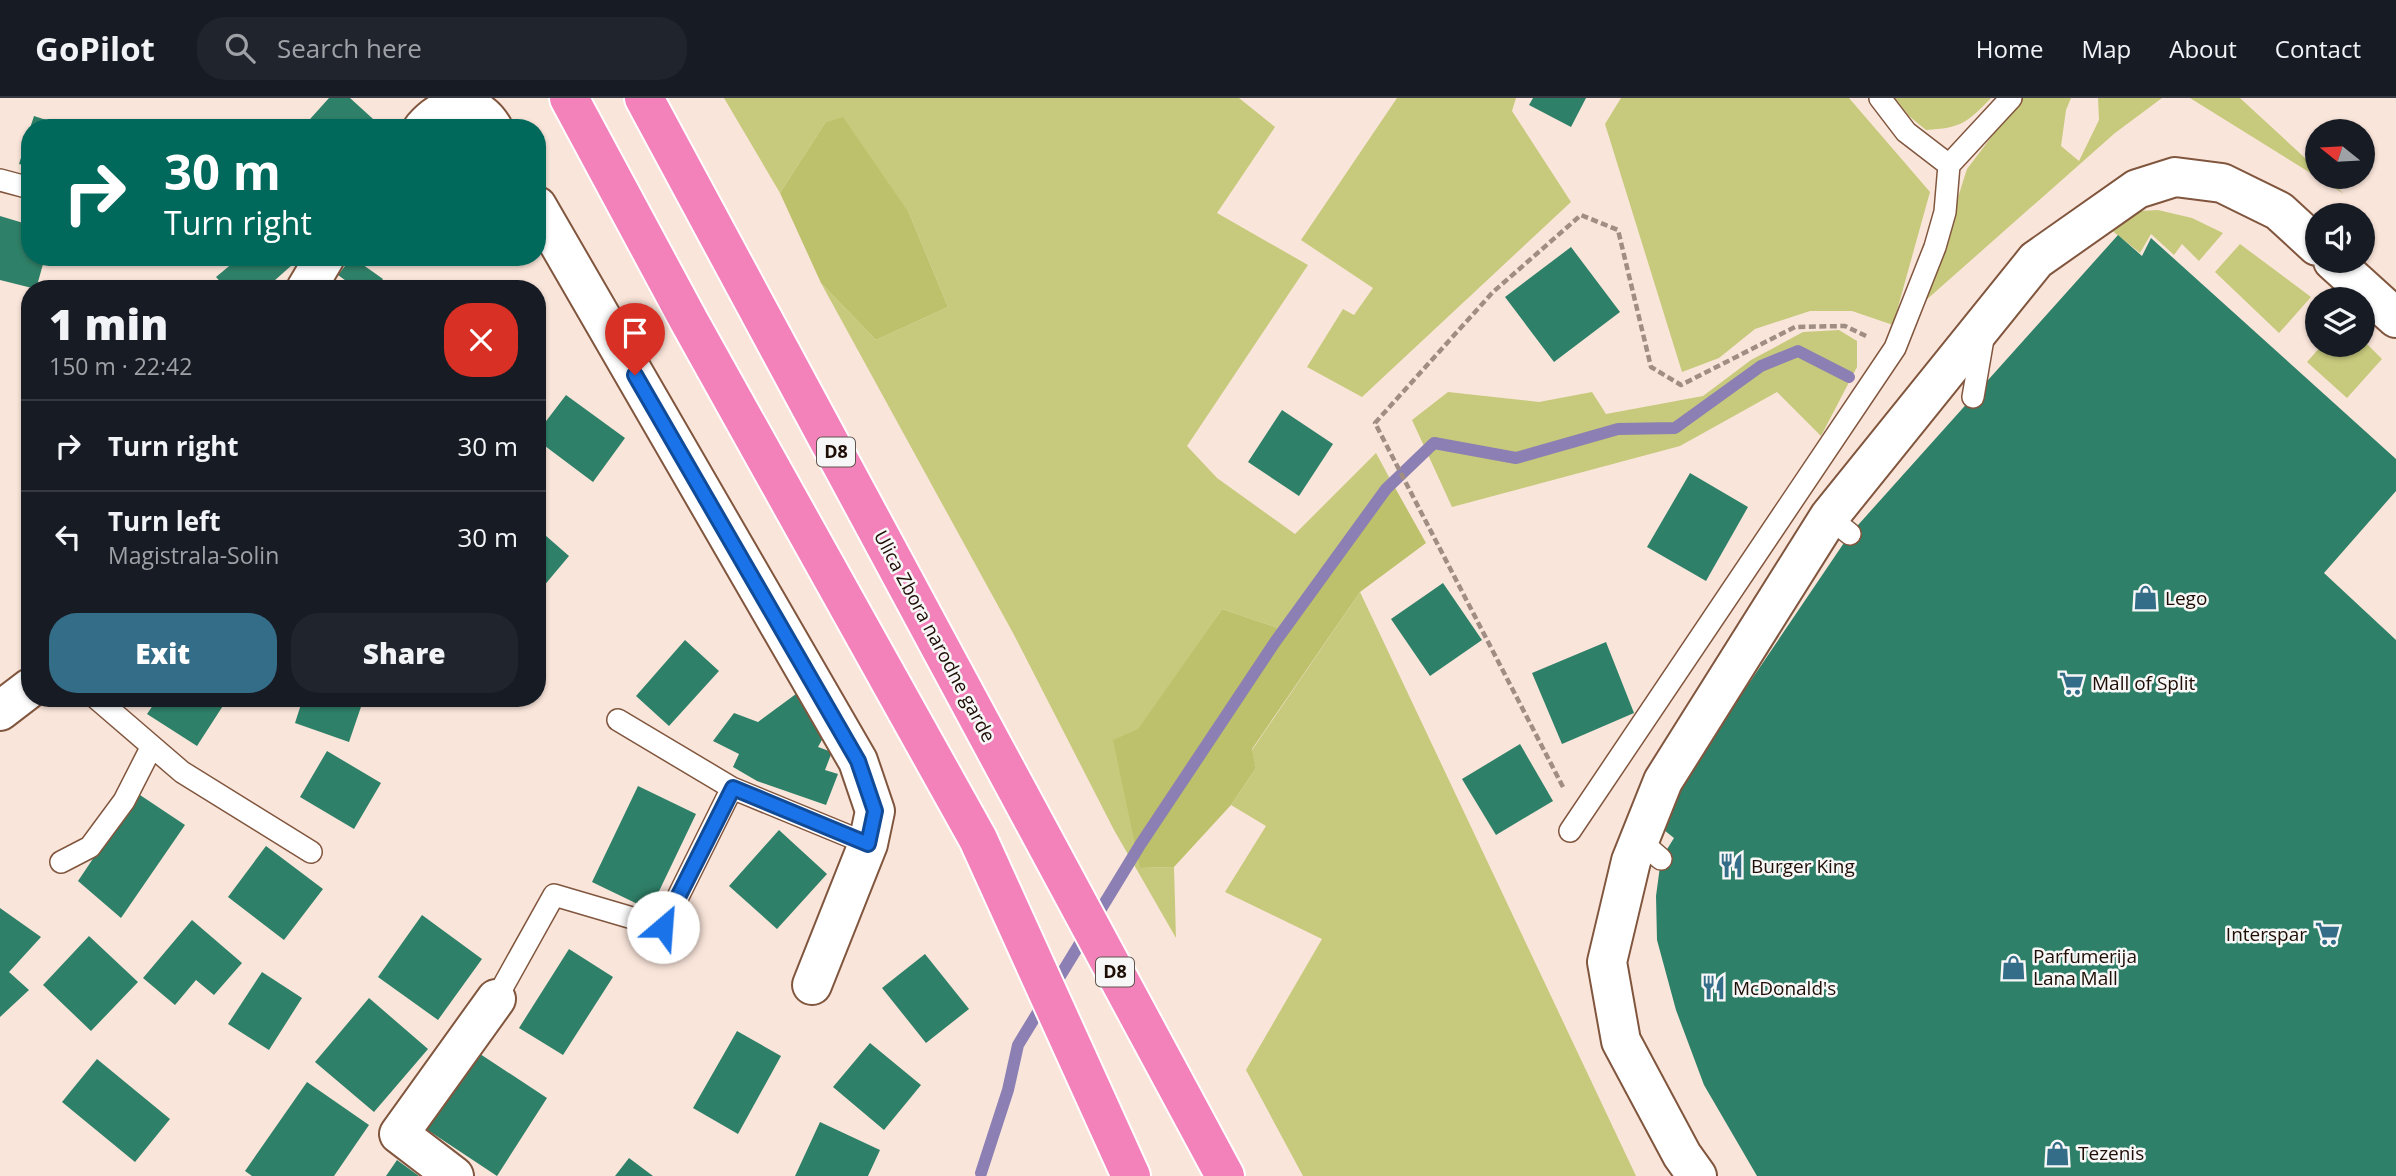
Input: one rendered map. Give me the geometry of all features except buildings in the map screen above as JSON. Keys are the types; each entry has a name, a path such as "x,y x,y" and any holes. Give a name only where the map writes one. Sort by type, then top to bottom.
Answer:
{"highway":[{"path":"569,98 689,321 978,839 1131,1176"},
{"name":"Ulica Zbora narodne garde","path":"644,98 1225,1176"},
{"path":"1202,1137 1230,1176"}],"street":[{"path":"431,119 435,114 453,106 472,106 488,119"},
{"path":"1697,1176 1682,1155 1621,1041 1606,962 1650,849 1663,781 1839,526 1985,323 2036,260 2137,189 2175,177 2222,183 2279,211 2305,235"},
{"path":"546,222 858,761 875,811 868,844 812,985"},
{"path":"2346,273 2396,318"},
{"path":"0,711 21,695"},
{"path":"454,1176 399,1135 496,999"}],"lane":[{"path":"1880,98 1906,132 1949,165"},
{"path":"1574,824 1895,348 1935,247 1945,212 1949,165 2011,98"},
{"path":"0,180 21,186"},
{"path":"1973,397 1985,323"},
{"path":"106,707 181,772 312,852"},
{"path":"618,720 733,788 868,844"},
{"path":"61,862 90,847 124,801 151,748"},
{"path":"496,999 554,895 663,927 733,788"}],"path":[{"path":"1574,824 1427,522 1375,423 1493,292 1581,215 1618,230 1651,367 1681,385 1795,327 1845,326 1895,348"}],"green space":[{"path":"724,98 1239,98 1275,127 1217,213 1308,265 1187,446 1217,478 1295,534 1376,453 1389,477 1278,628 1222,609 1138,730 1140,868 1174,867 1176,938 1114,830 1013,633 821,283 876,340 948,307 909,213 825,123 780,193"},
{"path":"1397,98 1516,98 1512,111 1571,202 1362,397 1307,367 1343,309 1354,315 1373,288 1301,240"},
{"path":"1621,98 1849,98 1930,192 1893,325 1852,311 1810,311 1755,329 1719,358 1682,372 1605,124"},
{"path":"1895,98 1991,98 1963,123 1948,128 1926,130 1909,116"},
{"path":"2021,98 2071,98 2066,110 2061,146 2079,161 2099,120 2098,98 2162,98 2115,133 1925,301 1967,169"},
{"path":"2190,98 2240,98 2305,158 2305,170"},
{"path":"843,117 909,213 948,307 876,340 821,283 780,193 825,123"},
{"path":"2158,210 2192,218 2223,233 2199,261 2182,244 2174,255 2151,234 2140,253 2110,229 2120,212"},
{"path":"2240,244 2305,293 2305,304 2279,333 2215,272"},
{"path":"1839,330 1857,341 1857,367 1821,436 1777,392 1680,446 1452,507 1412,420 1448,392 1539,402 1592,392 1606,414 1703,396 1751,360 1803,332"},
{"path":"2375,352 2382,359 2347,398 2307,362 2311,357 2375,357"},
{"path":"1389,477 1426,543 1360,592 1252,749 1256,768 1231,805 1174,867 1140,868 1113,740 1138,729 1222,609 1278,628"},
{"path":"1360,592 1636,1176 1303,1176 1246,1070 1322,939 1225,892 1266,826 1231,805 1256,768 1252,750"}],"waterway":[{"path":"981,1173 1008,1090 1018,1045 1140,845 1275,642 1386,489 1434,443 1516,458 1618,429 1675,428 1761,366 1798,351 1849,377"}],"place":[{"name":"Lego","path":"2145,598"},
{"name":"Mall of Split","path":"2072,683"},
{"name":"Burger King","path":"1731,866"},
{"name":"Interspar","path":"2327,934"},
{"name":"Parfumerija Lana Mall","path":"2013,967"},
{"name":"McDonald's","path":"1713,988"},
{"name":"Tezenis","path":"2058,1153"}],"route":[{"path":"635,375 858,761 875,811 868,844 733,788 663,927"}]}
